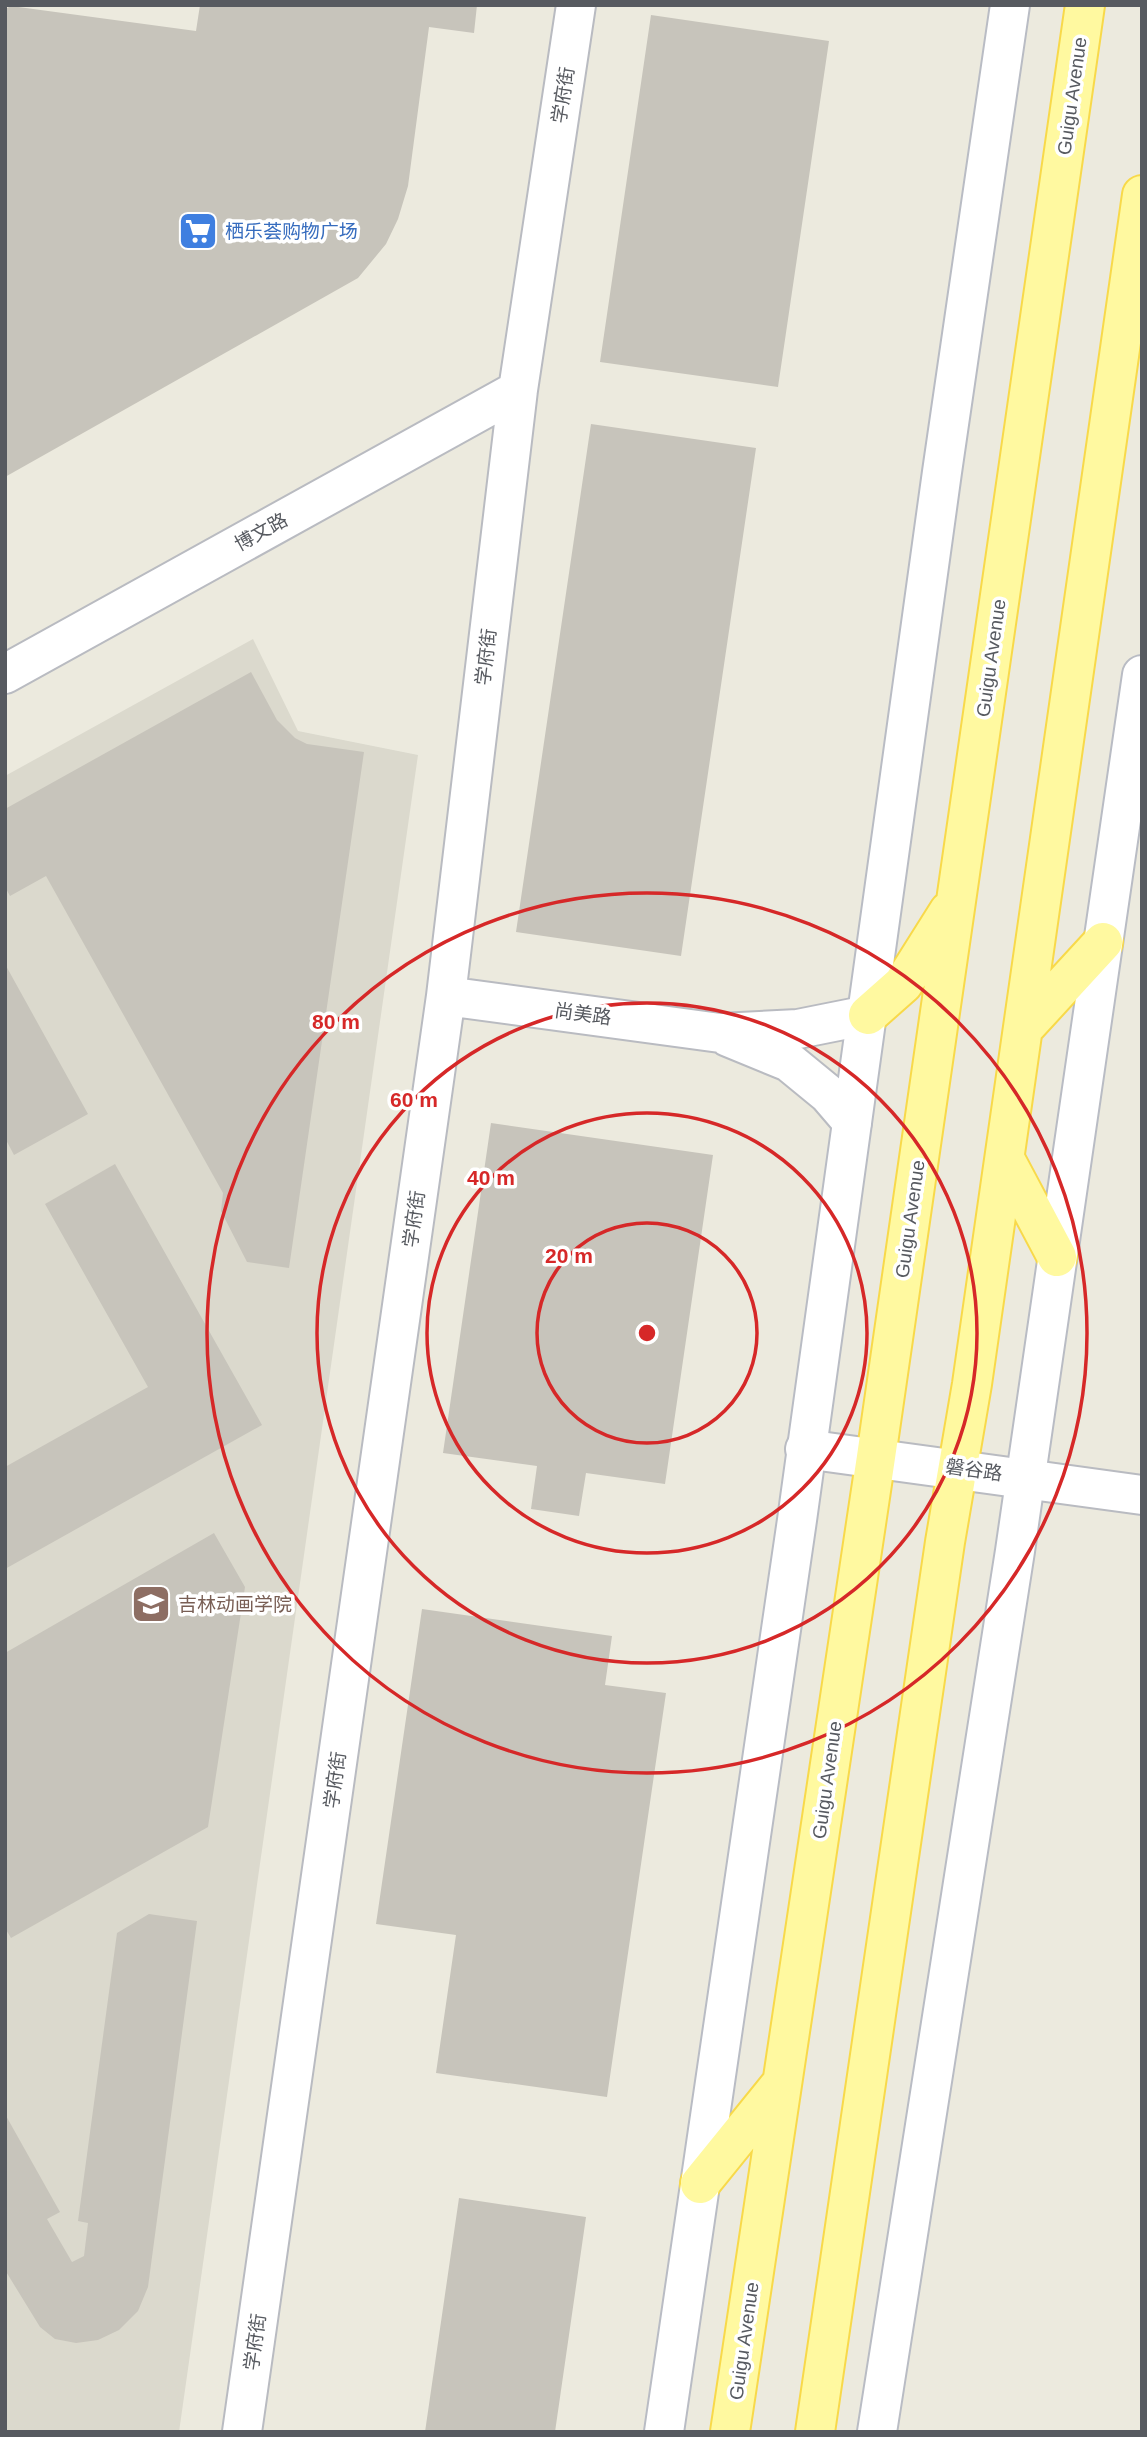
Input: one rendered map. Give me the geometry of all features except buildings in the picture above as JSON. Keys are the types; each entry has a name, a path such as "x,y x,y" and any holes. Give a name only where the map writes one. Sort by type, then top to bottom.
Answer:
{"main road":[{"name":"学府街","path":"242,2432 446,996 517,390 576,5"},
{"path":"664,2432 795,1534 944,458 1010,5"},
{"name":"Guigu Avenue","path":"730,2432 876,1457 1086,5"},
{"path":"815,2432 1005,1159 1142,195"},
{"name":"博文路","path":"5,674 517,390"},
{"path":"877,2432 1026,1478 1142,675"},
{"path":"720,1033 799,1029 867,1016 904,984 956,900"},
{"path":"1023,1028 1103,942"},
{"name":"尚美路","path":"446,996 720,1033"},
{"path":"720,1033 789,1062 828,1094 852,1122"},
{"path":"1005,1159 1057,1257"},
{"name":"磐谷路","path":"805,1449 1142,1494"},
{"path":"700,2184 782,2082"}],"shaded area":[{"name":"吉林动画学院","path":"253,639 298,731 418,755 179,2432 5,2432 5,776"}],"place":[{"name":"栖乐荟购物广场","path":"198,231"},
{"name":"吉林动画学院","path":"151,1604"}]}
